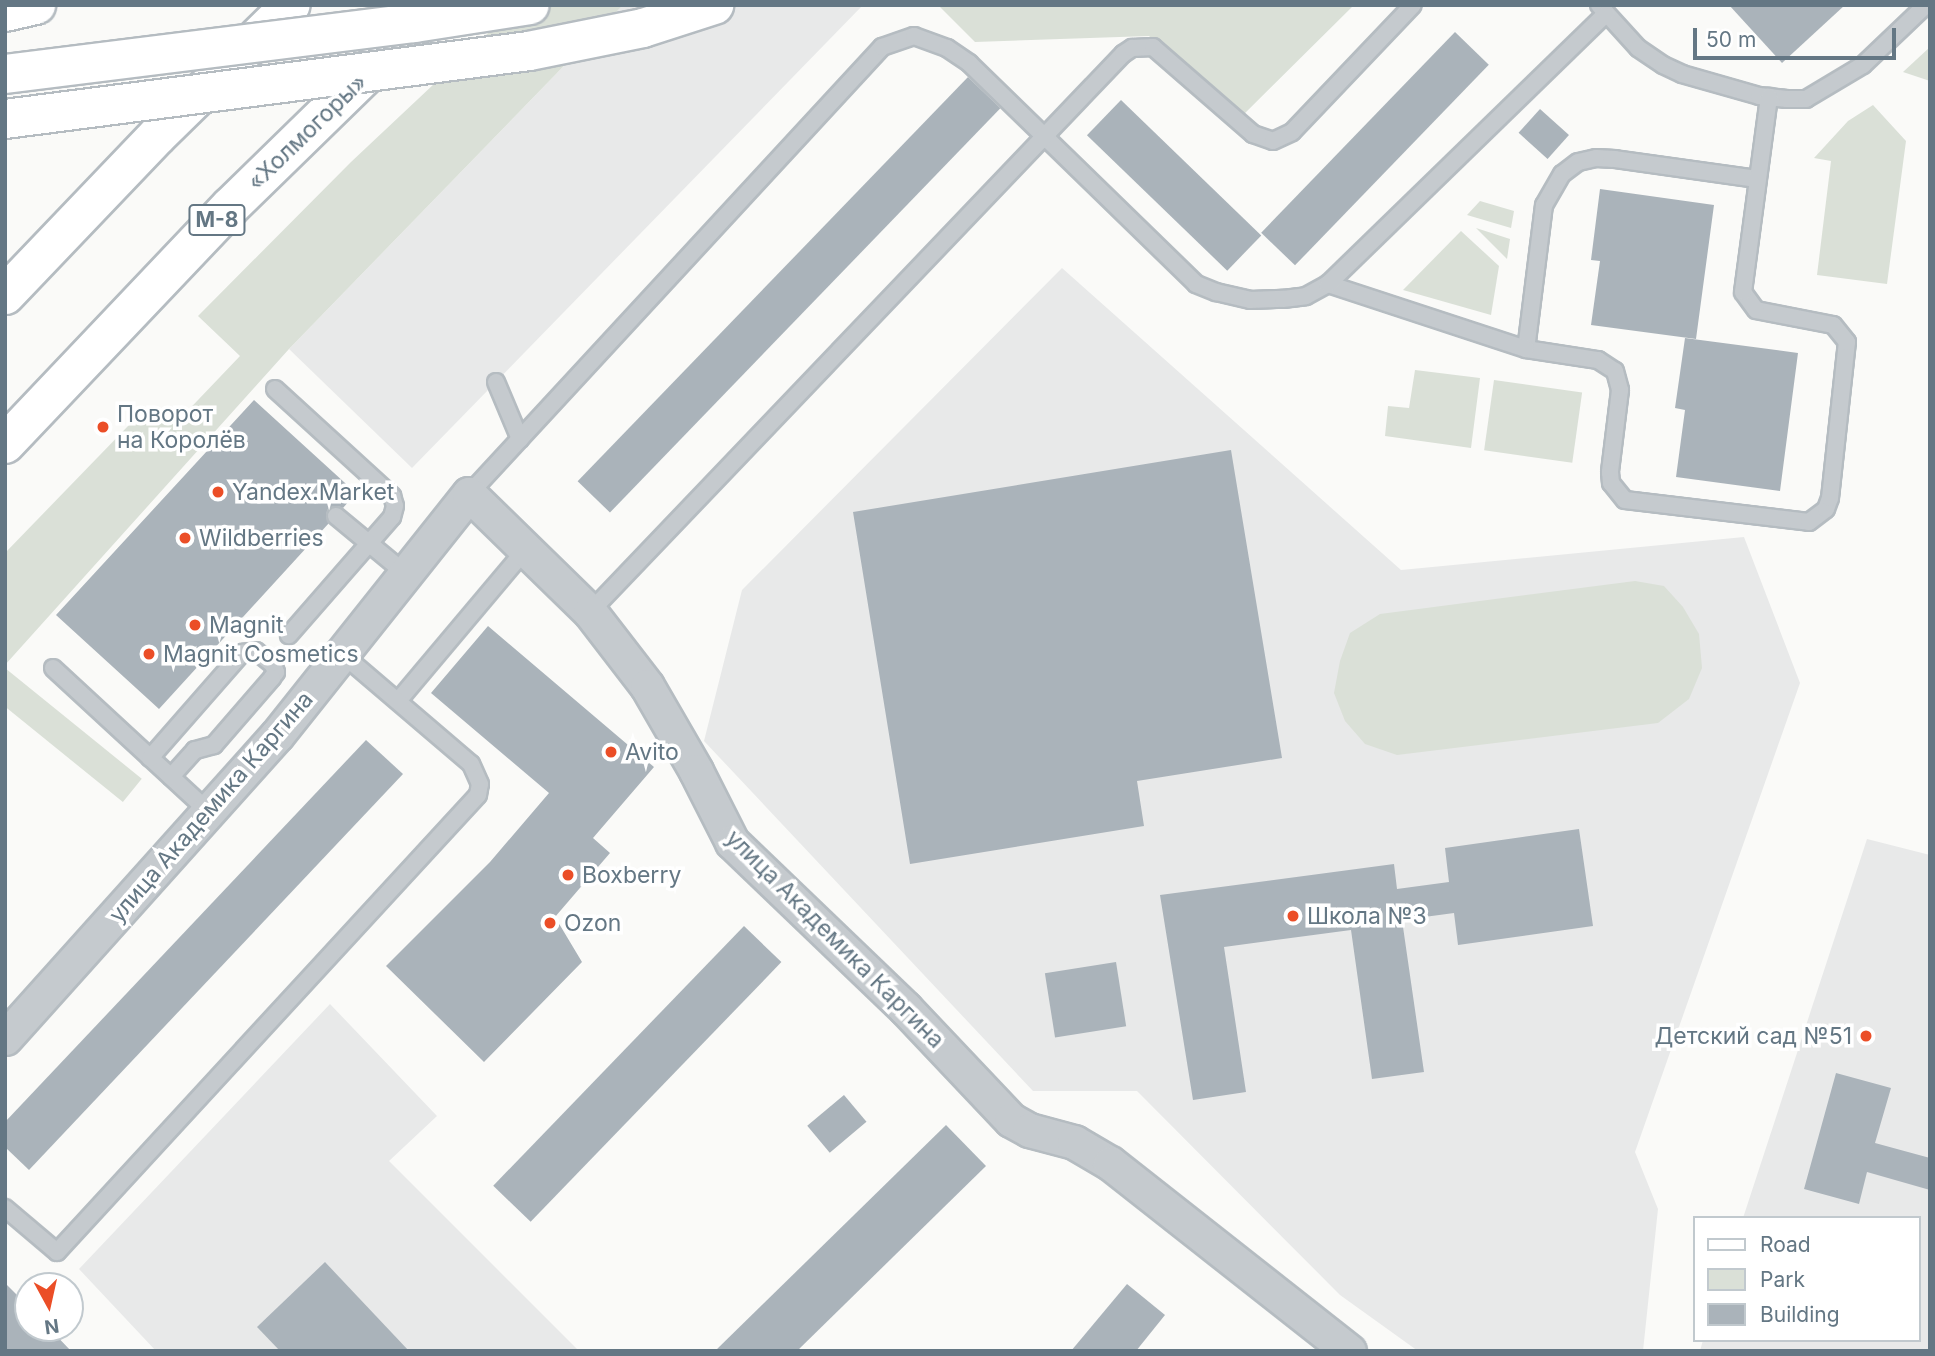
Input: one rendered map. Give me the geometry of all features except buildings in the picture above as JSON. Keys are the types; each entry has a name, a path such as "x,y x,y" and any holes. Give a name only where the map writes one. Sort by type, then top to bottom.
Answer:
{"main road":[{"path":"5,12 36,5"},
{"path":"5,295 157,136 291,5"},
{"name":"«Холмогоры»","path":"5,444 230,207 438,5"},
{"path":"5,74 414,23 530,5"},
{"path":"5,119 529,51 643,28 714,5"}],"street":[{"name":"улица Академика Каргина","path":"5,1038 209,813 342,654 469,494 590,612 647,686 696,771 732,842 905,1009 1011,1119 1029,1130 1074,1142 1110,1163 1349,1351"}],"lane":[{"path":"590,612 1123,54 1143,46 1163,53 1253,134 1273,142 1284,139 1413,5"},
{"path":"469,494 882,47 914,36 947,48 970,63 1196,284 1216,292 1250,299 1306,296 1328,285 1602,9 1638,48 1682,74 1769,97 1806,99 1863,65 1926,5"},
{"path":"1328,285 1526,349 1598,360 1615,371 1620,390 1609,472 1611,483 1625,500 1798,523 1819,517 1830,498 1847,342 1833,325 1767,314 1748,303 1742,281 1769,97"},
{"path":"1526,349 1544,205 1562,174 1578,162 1596,158 1615,159 1757,179"},
{"path":"496,382 520,439"},
{"path":"275,389 392,496 395,506 392,517 289,635"},
{"path":"336,516 406,574"},
{"path":"398,701 525,550"},
{"path":"150,758 242,653 256,651 273,666 276,672 272,678 214,745 195,750 171,777"},
{"path":"5,1208 57,1252 472,804 480,784 471,764 342,654"},
{"path":"53,668 209,813"}],"shaded area":[{"path":"623,5 863,5 412,468 289,349"},
{"name":"Школа №3","path":"1062,268 1401,570 1744,537 1800,683 1635,1152 1658,1209 1643,1351 1418,1351 1340,1295 1137,1091 1033,1091 704,741 742,590"},
{"name":"Детский сад №51","path":"1867,839 1930,855 1930,1351 1700,1351 1702,1342 1921,1342 1921,1216 1744,1216"},
{"path":"330,1004 437,1116 389,1161 579,1351 156,1351 79,1269"}],"green space":[{"path":"518,5 623,5 289,349 5,665 5,553 129,425 177,422 240,356 198,316 351,162"},
{"path":"938,5 1354,5 1235,123 1149,36 975,42"},
{"path":"1930,47 1930,81 1903,72"},
{"path":"1873,105 1906,141 1887,284 1817,275 1831,161 1814,158 1848,121"},
{"path":"1480,201 1514,211 1511,228 1467,215"},
{"path":"1476,228 1510,239 1507,259"},
{"path":"1461,231 1499,266 1491,315 1403,290"},
{"path":"1415,370 1480,378 1471,448 1385,436 1388,406 1409,408"},
{"path":"1494,380 1582,392 1572,463 1484,450"},
{"path":"1635,581 1664,586 1683,607 1699,634 1702,668 1689,699 1658,723 1397,755 1365,744 1345,721 1334,693 1340,661 1350,633 1380,614"},
{"path":"5,668 142,779 123,802 5,707"}],"place":[{"name":"Поворот на Королёв","path":"103,427"},
{"name":"Yandex.Market","path":"218,492"},
{"name":"Wildberries","path":"185,538"},
{"name":"Magnit","path":"195,625"},
{"name":"Magnit Cosmetics","path":"149,654"},
{"name":"Avito","path":"611,752"},
{"name":"Boxberry","path":"568,875"},
{"name":"Школа №3","path":"1293,916"},
{"name":"Ozon","path":"550,923"},
{"name":"Детский сад №51","path":"1866,1036"}]}
